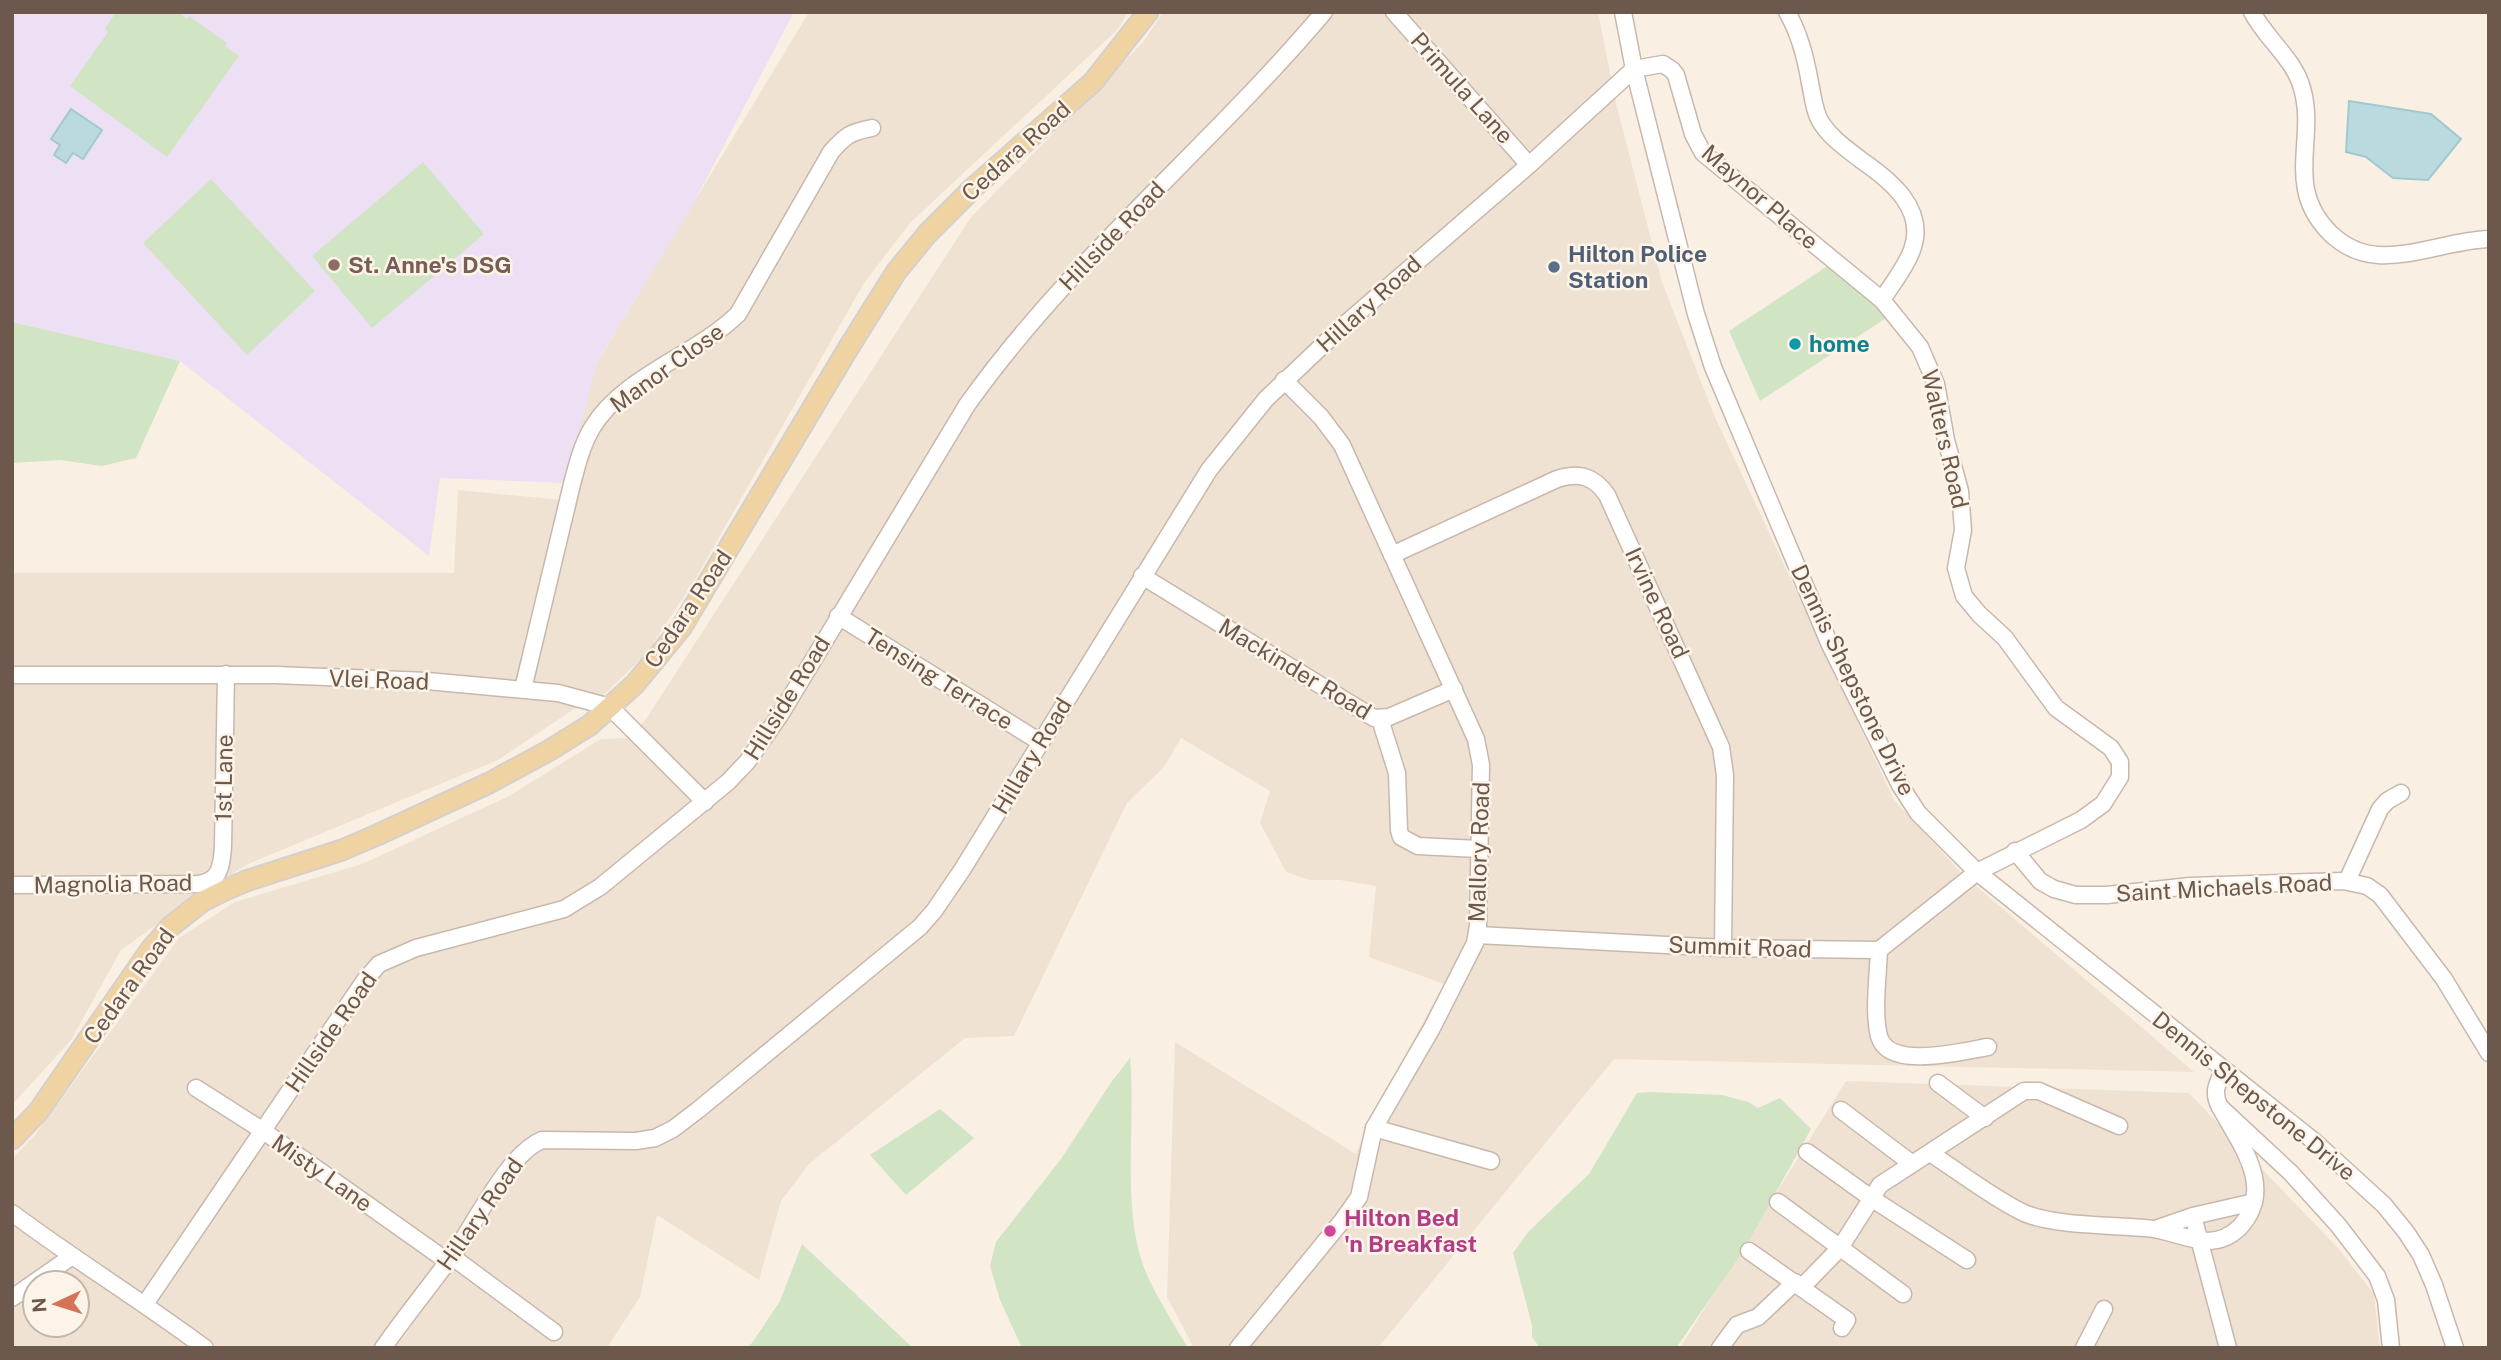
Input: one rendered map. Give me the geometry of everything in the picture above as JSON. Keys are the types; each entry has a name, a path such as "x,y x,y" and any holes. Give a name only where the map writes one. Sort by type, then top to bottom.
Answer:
{"main road":[{"name":"Cedara Road","path":"12,1139 38,1112 151,949 171,926 203,901 246,881 365,840 489,783 590,725 642,677 681,628 896,272 928,233 973,188 1093,82 1148,12"}],"street":[{"name":"Hillside Road","path":"145,1304 365,980 379,964 416,948 564,909 600,887 728,782 755,751 780,715 967,405 1020,333 1089,258 1290,53 1324,12"},
{"name":"Primula Lane","path":"1394,12 1529,165"},
{"name":"Dennis Shepstone Drive","path":"1623,12 1634,69 1696,314 1713,367 1825,632 1900,785 1918,813 1977,872 2315,1142 2365,1186 2406,1232 2421,1255 2455,1348"},
{"path":"1787,12 1804,52 1815,109 1822,125 1845,148 1891,181 1901,191 1911,211 1915,224 1912,250 1882,300"},
{"path":"2252,12 2300,81 2306,114 2305,189 2317,220 2341,243 2362,253 2378,255 2489,239"},
{"name":"Maynor Place","path":"1634,69 1658,64 1672,70 1681,89 1693,134 1703,153 1882,300"},
{"name":"Hillary Road","path":"383,1348 529,1146 542,1140 636,1141 664,1134 698,1110 920,927 946,895 1209,470 1266,399 1343,326 1529,165 1634,69"},
{"name":"Manor Close","path":"523,689 572,484 581,451 593,426 618,398 656,370 725,327 738,314 831,152 843,138 872,128"},
{"name":"Walters Road","path":"1882,300 1920,347 1936,384 1963,513 1963,530 1956,568 1964,596 2005,638 2031,671 2047,698 2066,717 2111,748 2122,769 2116,788 2103,804 2081,820 1977,872"},
{"name":"Mallory Road","path":"1238,1348 1354,1205 1364,1184 1369,1144 1374,1128 1432,1028 1477,935 1481,765 1476,739 1333,430 1284,380"},
{"name":"Irvine Road","path":"1392,555 1557,479 1577,475 1588,477 1600,484 1721,747 1725,775 1723,948"},
{"name":"Mackinder Road","path":"1142,576 1374,718 1399,714 1454,689"},
{"name":"Tensing Terrace","path":"838,616 1040,742"},
{"name":"Vlei Road","path":"12,675 226,674 427,681 558,693 610,707 705,802"},
{"name":"1st Lane","path":"213,879 222,863 226,674"},
{"path":"1380,719 1398,773 1401,837 1418,846 1478,849"},
{"path":"2347,881 2381,808 2401,793"},
{"name":"Saint Michaels Road","path":"2015,851 2040,881 2054,889 2076,895 2107,895 2190,886 2347,881 2368,886 2380,895 2444,979 2489,1053"},
{"path":"1977,872 1879,950 1877,1024 1882,1045 1892,1053 1904,1056 1929,1056 1988,1047"},
{"name":"Magnolia Road","path":"12,885 198,884 213,879"},
{"name":"Summit Road","path":"1477,935 1723,948 1879,950"},
{"path":"1930,1153 2025,1213 2047,1219 2155,1228 2198,1240 2225,1239 2245,1221 2257,1192 2255,1173 2215,1094 2224,1070"},
{"path":"1938,1083 1985,1118"},
{"name":"Misty Lane","path":"196,1088 262,1130 554,1332"},
{"path":"1720,1348 1737,1325 1758,1317 1840,1248 1880,1185 2024,1091 2031,1090 2119,1126"},
{"path":"2220,1107 2291,1173 2338,1225 2377,1276 2386,1300 2391,1348"},
{"path":"1841,1110 1911,1163"},
{"path":"1374,1128 1491,1161"},
{"path":"1807,1152 1871,1198 1967,1260"},
{"path":"1777,1202 1903,1294"},
{"path":"2155,1228 2254,1202"},
{"path":"12,1213 205,1348"},
{"path":"2193,1216 2228,1348"},
{"path":"1749,1251 1847,1320 1842,1328"},
{"path":"12,1298 71,1256"},
{"path":"2084,1348 2105,1309"}],"shaded area":[{"name":"St. Anne's DSG","path":"12,12 794,12 691,208 597,362 566,483 440,478 429,556 180,361 12,322"},
{"path":"809,12 1128,12 1118,29 910,223 864,283 693,583 645,655 606,693 574,709 498,760 248,864 191,900 121,950 71,1040 12,1105 12,573 454,573 458,490 562,500 590,374"},
{"path":"1163,12 1598,12 1616,103 1662,282 1714,415 1894,800 1962,874 2194,1072 1614,1059 1378,1348 1194,1348 1167,1297 1175,1042 1356,1154 1367,1125 1444,984 1369,957 1376,886 1340,880 1309,880 1286,872 1260,823 1270,791 1181,738 1164,767 1127,803 1014,1036 965,1038 809,1164 781,1201 759,1280 657,1215 640,1297 607,1348 12,1348 12,1159 35,1135 179,938 235,902 362,864 507,797 601,739 628,738 646,719 971,217 1144,41"},
{"path":"1846,1081 2189,1093 2338,1248 2374,1294 2380,1348 1680,1348"}],"green space":[{"path":"116,12 178,12 187,19 189,16 227,43 225,46 239,56 167,157 70,86 108,32 105,29"},
{"path":"423,162 484,234 372,328 312,256"},
{"path":"211,179 315,291 247,355 143,243"},
{"path":"1829,265 1889,316 1760,401 1729,331"},
{"path":"12,322 180,361 136,458 102,466 60,460 12,463"},
{"path":"1130,1058 1131,1188 1136,1238 1151,1283 1188,1348 1022,1348 1000,1300 990,1266 996,1242 1061,1159"},
{"path":"1637,1093 1722,1095 1748,1102 1758,1108 1780,1098 1811,1129 1744,1250 1676,1348 1540,1348 1532,1337 1532,1325 1513,1253 1529,1231 1589,1174"},
{"path":"940,1109 974,1138 906,1195 870,1155"},
{"path":"802,1244 913,1348 746,1348 780,1301"}],"water":[{"path":"2349,101 2431,114 2461,139 2428,180 2393,178 2366,157 2346,152"},
{"path":"71,109 102,130 83,159 73,153 66,163 54,155 60,145 51,139"}],"place":[{"name":"St. Anne's DSG","path":"334,265"},
{"name":"Hilton Police Station","path":"1554,267"},
{"name":"home","path":"1795,344"},
{"name":"Hilton Bed 'n Breakfast","path":"1330,1231"}]}
